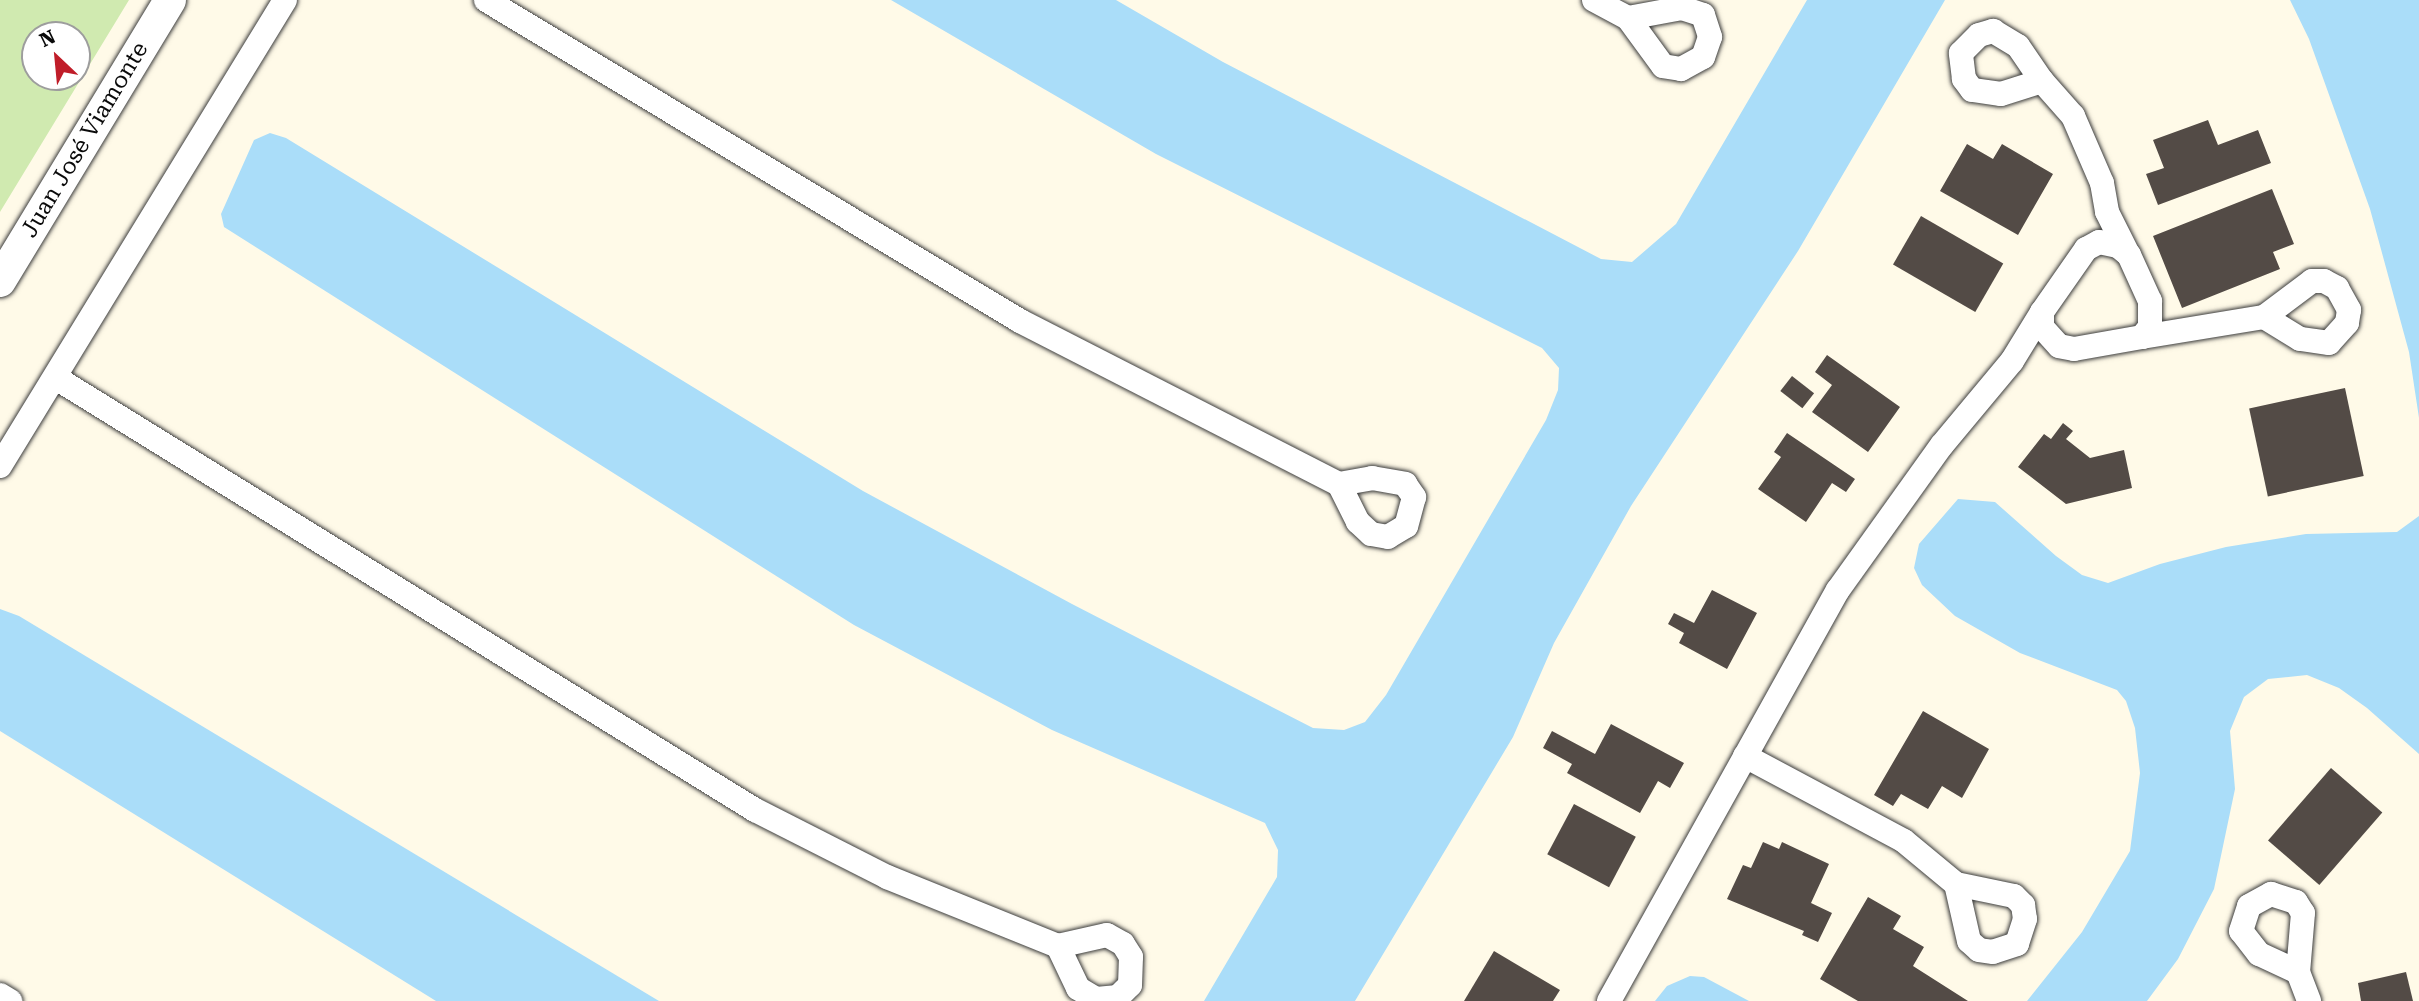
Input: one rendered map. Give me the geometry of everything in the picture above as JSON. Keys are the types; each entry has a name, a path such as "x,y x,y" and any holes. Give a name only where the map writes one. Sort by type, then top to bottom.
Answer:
{"street":[{"name":"Juan José Viamonte","path":"0,281 170,0"},
{"path":"0,466 285,0"},
{"path":"486,0 1020,321 1339,484"},
{"path":"1594,0 1629,18"},
{"path":"2042,81 2078,126 2102,183 2107,212 2150,301 2153,316 2142,337"},
{"path":"1609,1001 1838,590 1942,445 2012,361 2086,249 2107,212"},
{"path":"2086,249 2107,242 2129,254"},
{"path":"2150,301 2168,319 2185,327"},
{"path":"2042,312 2048,338 2074,349"},
{"path":"2012,361 2185,327 2264,317"},
{"path":"56,378 755,810 887,877 1058,946"},
{"path":"1745,756 1905,841 1956,884"},
{"path":"2298,972 2309,1001"},
{"path":"0,995 10,1001"}],"green space":[{"path":"0,0 129,0 91,62 91,21 21,21 21,91 74,91 0,212"}],"water":[{"path":"891,0 1116,0 1223,62 1601,259 1632,262 1676,224 1807,0 1945,0 1798,251 1631,506 1554,643 1513,737 1355,1001 1204,1001 1277,877 1278,850 1265,823 1052,730 854,625 224,227 221,214 254,140 270,133 286,138 863,491 1072,604 1313,728 1344,730 1365,722 1386,695 1546,420 1558,390 1559,368 1542,348 1156,154"},
{"path":"2290,0 2419,0 2419,418 2409,352 2370,209 2309,39"},
{"path":"1958,499 1995,502 2056,556 2082,575 2108,583 2160,564 2226,547 2306,534 2397,532 2419,516 2419,754 2367,708 2339,688 2307,675 2268,679 2244,697 2230,731 2235,789 2214,889 2178,959 2147,1001 2027,1001 2082,932 2130,851 2140,773 2135,728 2126,701 2117,690 2020,653 1955,616 1922,585 1914,568 1919,544"},
{"path":"0,609 19,616 659,1001 436,1001 0,731"},
{"path":"1690,976 1704,977 1749,1001 1655,1001 1667,986"}],"building":[{"path":"2208,120 2218,145 2258,130 2271,163 2158,205 2146,174 2164,168 2153,140"},
{"path":"1967,144 1993,159 2002,144 2053,174 2018,235 1940,191"},
{"path":"2272,189 2294,244 2273,252 2280,269 2182,308 2153,236"},
{"path":"1921,216 2003,264 1975,312 1893,264"},
{"path":"1827,355 1900,407 1868,452 1812,412 1832,385 1815,372"},
{"path":"1792,376 1814,393 1802,408 1780,391"},
{"path":"2345,388 2364,476 2268,496 2249,408"},
{"path":"2063,423 2073,431 2066,439 2090,458 2124,450 2132,488 2066,504 2018,467 2044,434 2051,439"},
{"path":"1787,433 1855,479 1846,492 1832,483 1806,522 1758,489 1781,457 1774,452"},
{"path":"1712,590 1757,613 1727,669 1679,643 1684,633 1668,624 1674,613 1694,623"},
{"path":"1923,711 1989,749 1962,798 1942,786 1928,809 1901,794 1893,806 1874,795"},
{"path":"1611,724 1684,763 1670,788 1658,781 1640,813 1567,773 1572,764 1543,748 1552,731 1595,754"},
{"path":"2331,768 2382,813 2319,885 2268,840"},
{"path":"1574,804 1636,837 1609,887 1547,854"},
{"path":"1763,842 1779,849 1782,842 1829,864 1811,903 1832,913 1818,942 1802,935 1804,931 1727,899 1743,865 1751,868"},
{"path":"1868,897 1901,916 1893,929 1924,947 1913,966 1968,1001 1858,1001 1820,979"},
{"path":"1494,951 1560,990 1553,1001 1464,1001"},
{"path":"2406,972 2413,1001 2361,1001 2358,983"}]}
